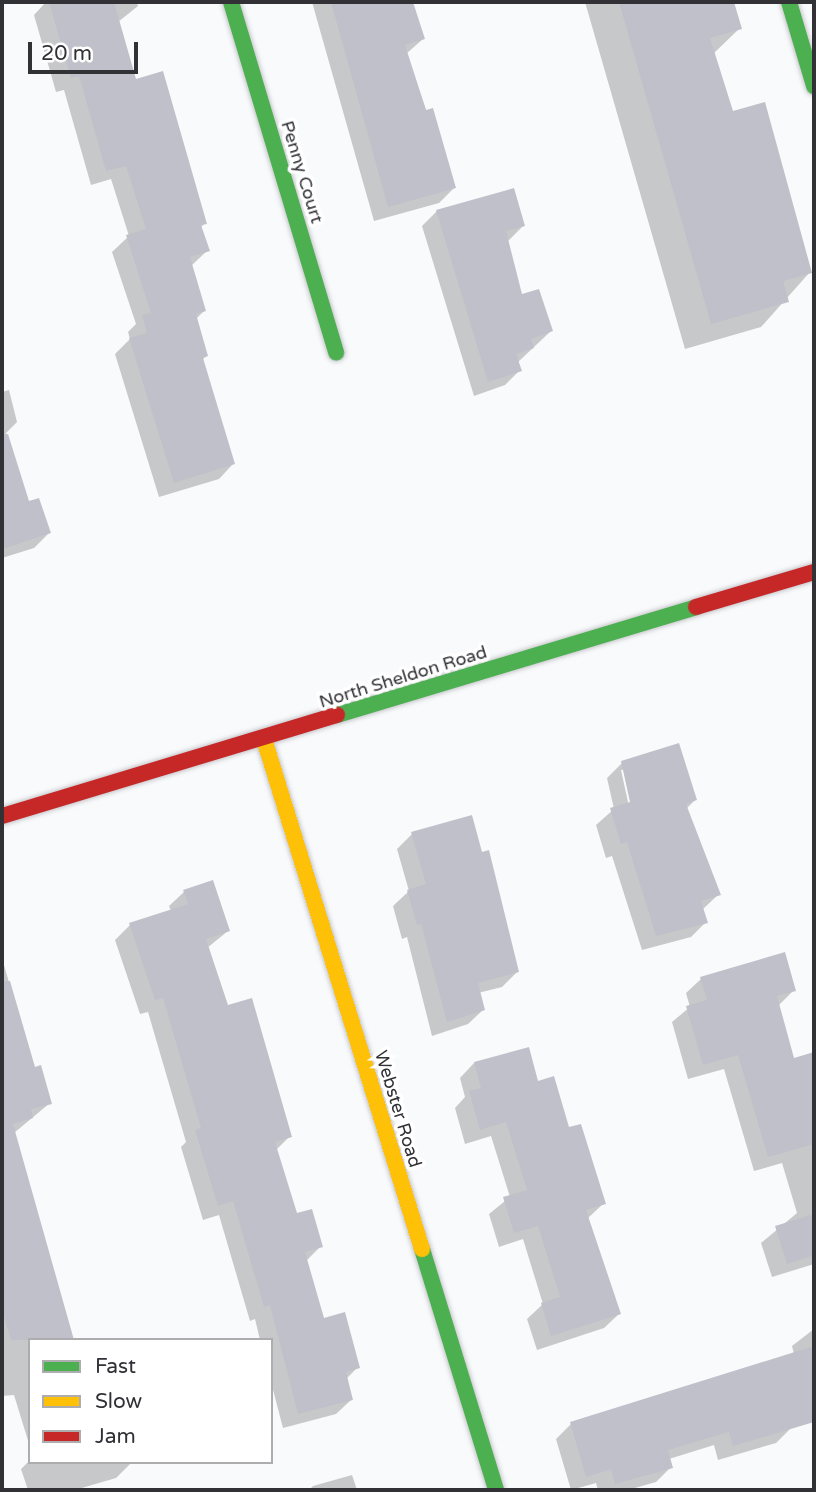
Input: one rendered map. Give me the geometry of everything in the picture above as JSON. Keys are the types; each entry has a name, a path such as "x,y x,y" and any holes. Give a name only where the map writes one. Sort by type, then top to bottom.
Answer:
{"street":[{"name":"Penny Court","path":"231,2 336,353"},
{"path":"789,2 814,86"},
{"name":"North Sheldon Road","path":"2,816 814,572"},
{"name":"Webster Road","path":"264,739 496,1490"}],"building":[{"path":"49,2 114,2 136,79 163,71 207,224 201,225 210,251 190,257 206,311 196,314 208,356 203,358 235,464 174,483 129,338 147,333 142,315 151,313 126,235 146,229 126,166 106,171 79,76 71,78"},
{"path":"331,2 413,2 425,39 405,45 426,110 433,108 456,188 388,207"},
{"path":"619,2 734,2 742,29 710,38 733,111 765,102 812,273 783,281 789,302 711,324"},
{"path":"514,188 525,226 506,231 522,294 539,289 553,331 531,339 534,348 516,354 522,371 488,382 436,210"},
{"path":"8,434 29,501 39,498 51,533 2,549 2,435"},
{"path":"679,743 697,800 686,804 721,895 701,901 708,923 656,936 627,842 621,844 610,808 630,802 621,761"},
{"path":"472,815 482,852 489,850 519,972 478,983 485,1010 447,1022 421,924 417,925 407,890 426,884 411,832"},
{"path":"213,880 230,931 206,939 228,1005 252,998 292,1137 275,1142 297,1213 312,1209 323,1247 305,1252 324,1318 345,1312 360,1368 346,1372 353,1400 298,1414 270,1305 264,1307 233,1201 218,1206 195,1130 201,1128 163,998 155,1000 129,923 188,904 183,890"},
{"path":"785,952 796,991 777,996 794,1058 814,1052 814,1144 768,1157 738,1055 703,1065 686,1006 707,1000 700,977"},
{"path":"10,981 35,1067 41,1065 52,1104 31,1109 33,1118 13,1124 73,1338 11,1340 2,1310 2,982"},
{"path":"529,1047 538,1081 554,1076 569,1127 581,1124 606,1204 586,1210 621,1314 551,1336 541,1303 560,1297 538,1226 514,1233 503,1197 527,1190 506,1122 480,1130 469,1091 481,1088 474,1062"},
{"path":"814,1214 814,1255 787,1264 775,1226"},
{"path":"814,1346 814,1422 733,1446 729,1432 668,1450 673,1468 615,1484 611,1469 586,1477 570,1422"}],"traffic: fast":[{"path":"231,2 336,353"},
{"path":"789,2 814,86"},
{"path":"337,715 696,607"},
{"path":"422,1249 496,1490"}],"traffic: slow":[{"path":"264,739 422,1249"}],"traffic: jam":[{"path":"696,607 814,572"},
{"path":"2,816 337,715"}]}
